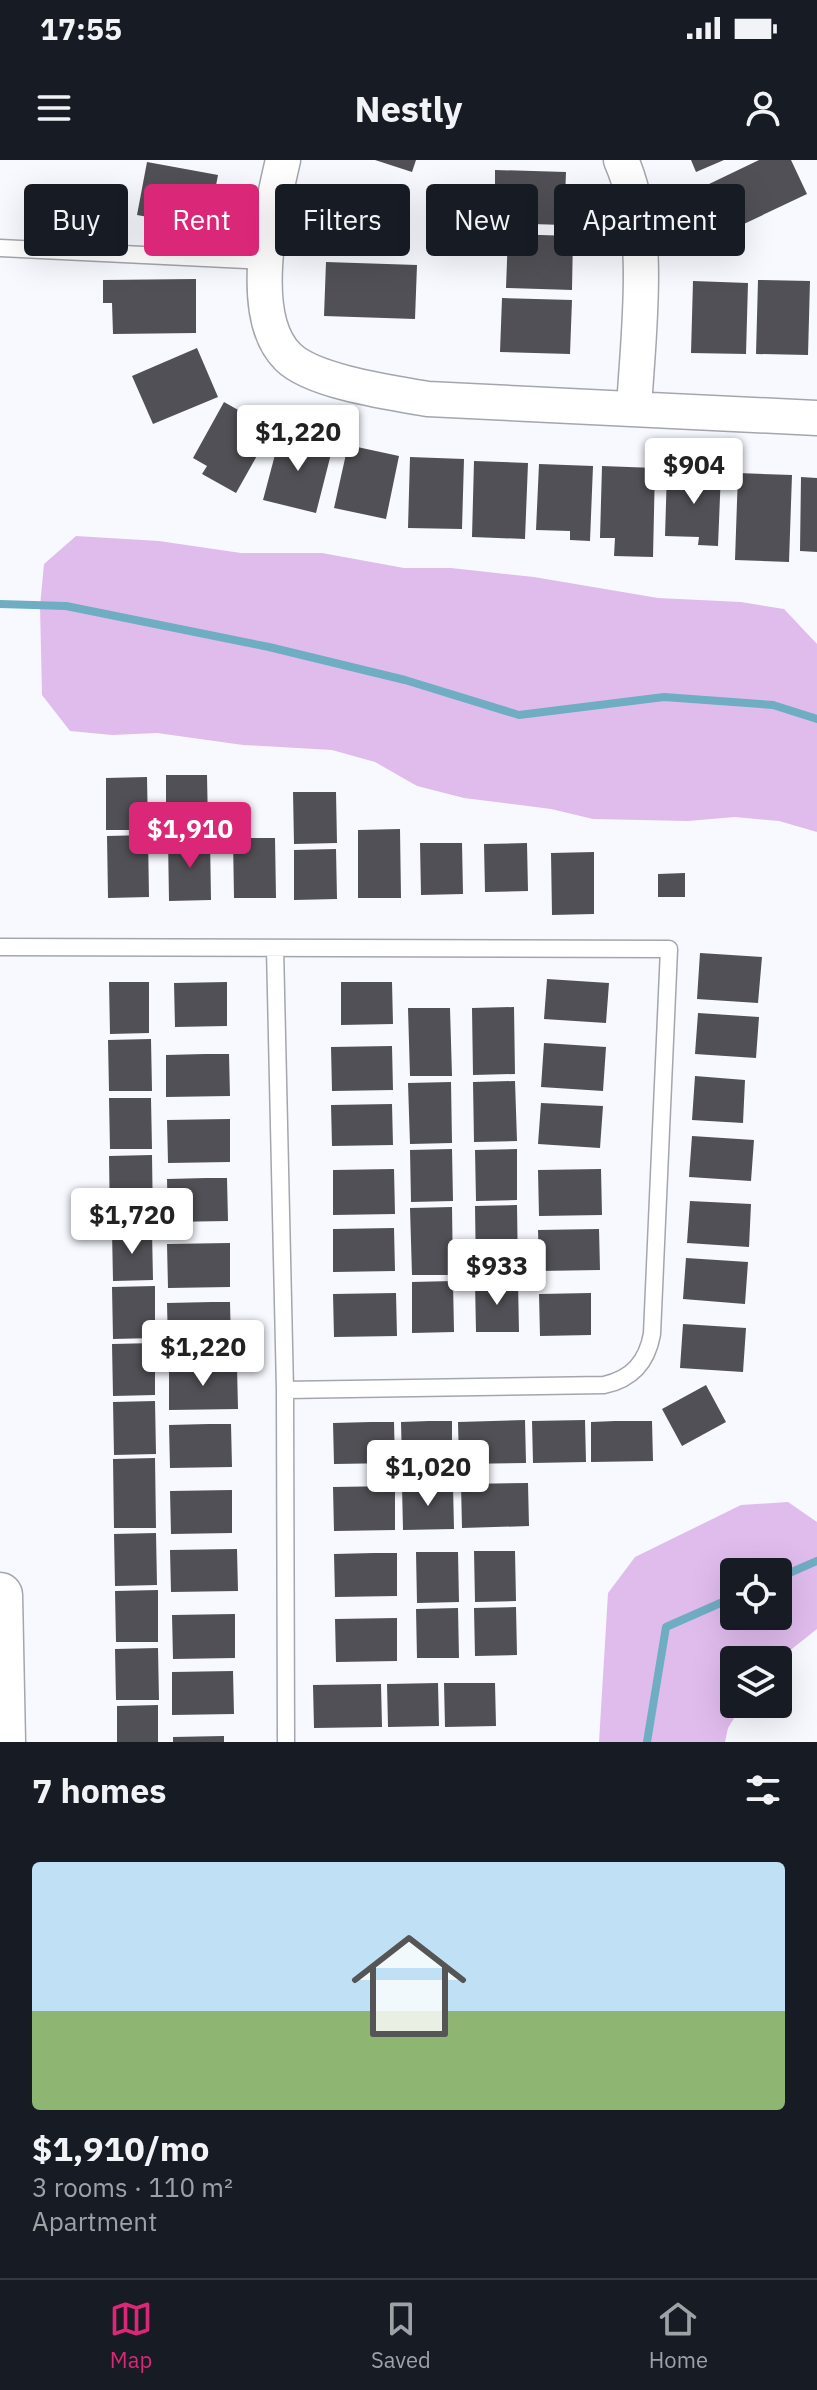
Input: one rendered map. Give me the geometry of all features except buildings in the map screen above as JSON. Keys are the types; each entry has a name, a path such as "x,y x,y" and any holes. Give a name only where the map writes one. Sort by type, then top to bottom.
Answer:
{"main road":[{"path":"0,1595 3,1742"}],"street":[{"path":"283,160 266,261 267,313 274,337 288,357 308,371 381,392 428,399 817,418"},
{"path":"621,160 635,206 640,253 634,409"}],"lane":[{"path":"0,248 266,261"},
{"path":"0,947 669,949 652,1334 645,1359 636,1370 615,1383 604,1385 285,1390"},
{"path":"275,948 285,1390 286,1742"}],"shaded area":[{"path":"76,536 159,541 241,553 322,553 404,568 451,568 534,577 658,598 741,602 784,609 817,644 817,832 779,821 735,817 688,821 593,819 551,809 464,798 417,786 375,762 332,750 243,745 157,733 112,735 70,731 42,695 40,606 44,564"},
{"path":"788,1502 817,1522 817,1629 792,1649 792,1646 720,1646 720,1718 734,1718 725,1742 599,1742 608,1593 635,1557 741,1505"}],"waterway":[{"path":"0,604 66,606 269,647 405,680 519,715 664,697 773,705 817,719"},
{"path":"792,1572 817,1561"},
{"path":"647,1742 666,1627 720,1603"}]}
